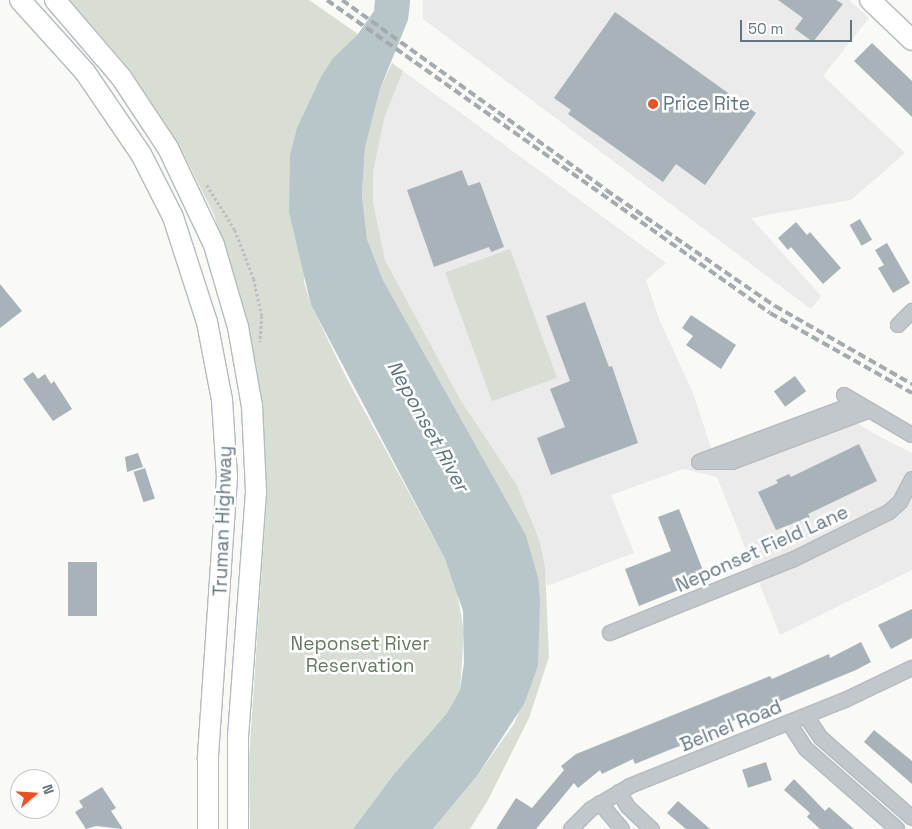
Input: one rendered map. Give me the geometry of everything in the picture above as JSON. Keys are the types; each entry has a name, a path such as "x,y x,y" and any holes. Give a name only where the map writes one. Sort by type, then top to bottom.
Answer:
{"main road":[{"name":"Truman Highway","path":"20,0 49,30 102,94 143,159 173,217 200,293 213,349 222,400 227,477 208,759 208,829"},
{"name":"Truman Highway","path":"55,0 104,54 138,100 177,164 203,219 228,291 242,345 252,406 256,476 238,735 238,829"},
{"path":"870,0 909,31"},
{"path":"227,477 256,476"}],"street":[{"path":"898,325 912,311"},
{"path":"844,395 912,435"},
{"path":"863,407 732,462 699,462 863,407"},
{"name":"Neponset Field Lane","path":"610,633 792,560 889,512 900,502 912,479"},
{"name":"Belnel Road","path":"571,829 600,803 619,792 806,716 912,668"},
{"path":"806,716 821,738 912,818"},
{"path":"789,723 806,749 897,829"},
{"path":"619,792 628,807 652,829"},
{"path":"600,803 622,829"}],"shaded area":[{"path":"423,0 849,0 869,18 823,76 905,153 851,200 751,218 821,296 811,309 423,19"},
{"path":"403,71 666,263 646,280 659,319 693,393 712,451 831,407 873,433 912,453 912,570 780,635 717,477 683,469 611,495 634,553 547,586 539,539 517,485 460,399 385,260 373,202 373,172 385,116"}],"green space":[{"name":"Neponset River Reservation","path":"70,0 309,0 358,34 332,59 322,75 304,282 311,305 345,375 445,559 456,586 464,632 460,690 447,713 394,774 353,829 250,829 249,759 267,492 262,405 246,315 214,215 178,143 130,70"},
{"path":"392,63 403,71 385,116 373,172 373,202 385,260 460,399 517,485 539,539 545,567 549,657 529,718 488,800 470,829 433,829 477,776 514,724 538,666 538,577 526,535 383,280 367,239 362,195 365,148 380,89"},
{"path":"510,249 557,378 492,401 445,273"}],"water":[{"name":"Neponset River","path":"375,0 410,0 410,3 408,20 380,89 365,148 362,195 367,239 383,280 526,535 538,577 540,600 538,666 524,704 477,776 433,829 353,829 394,774 447,713 460,690 464,663 463,611 445,559 311,305 289,212 290,155 297,128 322,75 332,59 358,34 374,11"}],"building":[{"path":"778,0 836,0 843,4 813,42 795,29 803,18"},
{"name":"Price Rite","path":"615,12 756,113 705,185 676,164 663,182 568,114 571,110 554,98"},
{"path":"872,43 912,81 912,117 854,61"},
{"path":"462,170 468,186 480,182 504,247 491,252 489,247 434,267 407,190"},
{"path":"860,219 872,240 862,246 850,225"},
{"path":"796,222 807,235 810,232 841,268 823,284 791,247 788,250 778,238"},
{"path":"887,243 910,283 893,293 878,268 884,265 875,250"},
{"path":"0,284 22,311 0,328"},
{"path":"585,302 609,367 612,366 638,443 551,475 537,438 565,427 550,389 570,381 546,316"},
{"path":"691,315 736,345 721,369 686,345 693,336 682,328"},
{"path":"33,372 38,379 45,374 51,384 54,381 72,409 53,421 23,379"},
{"path":"795,376 806,391 785,407 774,391"},
{"path":"859,444 877,481 808,514 810,517 776,530 758,492 778,483 776,480 789,474 791,477"},
{"path":"138,453 143,467 127,472 125,457"},
{"path":"145,468 155,498 143,502 134,472"},
{"path":"679,509 704,573 701,581 639,606 625,569 671,551 658,517"},
{"path":"68,562 97,562 97,616 68,616"},
{"path":"912,609 912,638 891,649 878,625"},
{"path":"861,642 871,662 856,670 679,743 680,746 635,764 633,759 602,774 600,770 578,788 574,783 536,829 496,829 516,798 532,808 564,770 561,766 576,754 770,676 772,679 829,654 830,658"},
{"path":"874,730 912,761 912,784 864,742"},
{"path":"766,762 772,780 748,788 742,770"},
{"path":"794,779 825,811 829,807 854,829 820,829 807,817 810,813 784,790"},
{"path":"102,787 116,808 111,811 123,829 96,826 86,829 75,812 83,807 79,801"},
{"path":"678,801 710,829 686,829 667,813"}],"railway":[{"path":"327,0 770,313 912,393"},
{"path":"342,0 606,190 775,306 912,384"}],"place":[{"name":"Price Rite","path":"653,104"}]}
